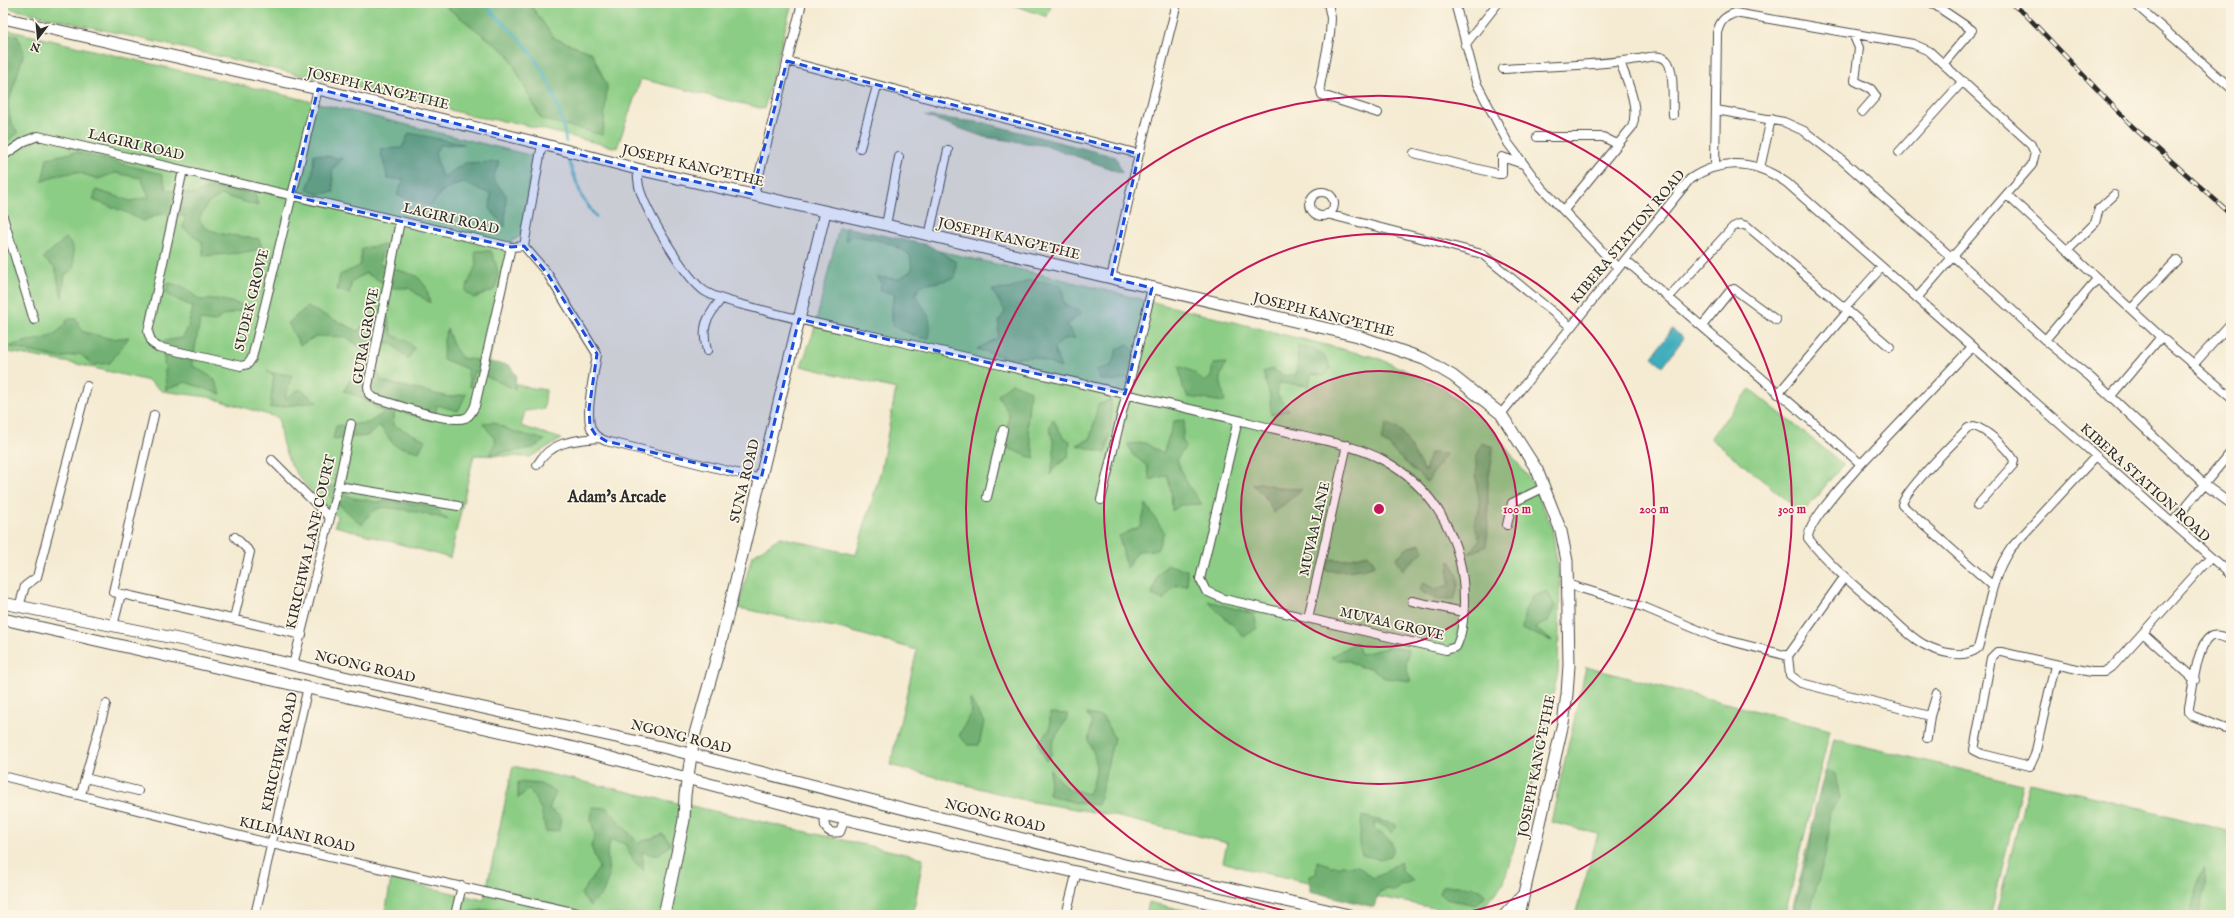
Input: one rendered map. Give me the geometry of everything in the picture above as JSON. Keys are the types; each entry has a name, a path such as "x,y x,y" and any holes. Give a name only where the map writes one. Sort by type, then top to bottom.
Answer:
{"street":[{"path":"754,195 802,3"},
{"path":"1111,278 1139,154 1177,3"},
{"path":"1328,3 1331,18 1322,72 1321,91 1326,97 1378,112"},
{"path":"1455,3 1471,67 1483,96 1508,143 1541,187 1618,268"},
{"path":"1465,45 1476,34 1498,3"},
{"path":"1932,3 1972,30 1944,63"},
{"path":"2134,3 2231,88"},
{"path":"1715,166 1717,33 1722,19 1729,15 1735,13 1913,44 1929,51 1944,63 2034,148 2035,154 2032,165 1917,298"},
{"name":"JOSEPH KANG'ETHE","path":"3,18 318,89 637,169 886,225 1358,336 1403,350 1424,359 1453,376 1501,414 1525,449 1545,487 1562,536 1566,556 1569,665 1564,722 1536,847 1522,895 1519,915"},
{"path":"1853,34 1859,48 1854,81 1871,89 1876,96 1862,112"},
{"path":"1503,69 1620,62 1656,56 1668,61 1672,72 1673,115"},
{"path":"787,61 1139,154"},
{"path":"1564,210 1632,127 1635,114 1620,62"},
{"path":"1899,152 1963,81"},
{"path":"860,148 877,86"},
{"name":"SUDEK GROVE","path":"183,170 148,332 152,343 158,347 241,366 248,364 252,358 318,89"},
{"path":"1716,110 1784,122 1804,131 1836,155 1952,256 2045,340 2090,377 2205,484 2231,504"},
{"path":"1760,168 1771,119"},
{"name":"LAGIRI ROAD","path":"3,156 25,141 38,136 512,247 524,246"},
{"path":"1537,137 1603,137 1617,144"},
{"path":"542,144 524,246 547,273 596,350 597,354 589,420 592,431 599,438"},
{"path":"929,236 948,150"},
{"path":"1414,153 1498,174 1502,174 1502,157 1523,164"},
{"path":"886,225 899,157"},
{"name":"KIBERA STATION ROAD","path":"1501,414 1690,179 1704,170 1715,166 1737,164 1760,168 1787,183 2231,575"},
{"path":"637,169 640,190 651,214 682,265 700,288 721,299 799,319 1238,420"},
{"path":"2007,195 2161,337 2231,397"},
{"path":"2068,250 2094,222 2099,209 2114,195"},
{"name":"SUNA ROAD","path":"664,915 684,820 687,777 694,738 720,646 825,212"},
{"path":"1327,214 1482,254 1571,327"},
{"path":"3,217 34,320"},
{"name":"GURA GROVE","path":"400,221 368,386 369,394 374,398 449,419 466,418 470,415 475,406 512,247"},
{"path":"1669,297 1734,227 1740,224 1747,226 1778,251 1890,347"},
{"path":"1625,260 1778,394 1861,464"},
{"path":"2130,309 2177,260"},
{"path":"1778,394 1846,309 1882,267"},
{"path":"2045,340 2097,279"},
{"path":"1101,500 1125,394 1152,288"},
{"path":"1702,326 1731,290 1734,289 1776,320"},
{"path":"707,351 703,336 706,321 721,299"},
{"path":"2194,364 2231,323"},
{"path":"2110,397 2161,337"},
{"path":"1972,347 1861,464 1834,495 1808,534 1808,538 1811,543 1845,576 1921,643 1961,655 1968,654 1978,648 1993,586 2002,560 2011,548 2096,456"},
{"path":"19,606 25,586 36,577 87,386"},
{"path":"154,415 114,592 234,618 302,635"},
{"name":"MUVAA GROVE","path":"1238,420 1347,445 1380,458 1406,475 1424,493 1446,524 1462,565 1464,612 1458,641 1456,646 1449,650 1213,596 1206,591 1200,582 1238,420"},
{"name":"KIRICHWA LANE COURT","path":"293,666 302,635 352,424"},
{"path":"1978,506 2013,465 2014,460 2011,454 1983,430 1974,426 1968,428 1929,470 1905,497 1902,505 1993,586"},
{"path":"987,497 1003,430"},
{"path":"537,465 543,455 552,448 565,442 599,438 761,479"},
{"name":"MUVAA LANE","path":"1308,618 1347,445"},
{"path":"2172,523 2231,452"},
{"path":"272,460 329,517"},
{"path":"338,486 458,506"},
{"path":"1507,525 1512,503 1545,487"},
{"path":"234,618 250,552 235,537"},
{"path":"2055,665 2035,755 2030,766 1982,754 1974,750 1990,666 1994,654 2001,652 2091,672 2104,672 2114,664 2143,633 2210,558"},
{"path":"1845,576 1788,656 1790,675 1801,683 1930,716"},
{"path":"1567,584 1646,608 1715,637 1788,656"},
{"path":"113,626 121,594"},
{"path":"1412,601 1464,612"},
{"name":"NGONG ROAD","path":"3,603 222,648 293,666 595,731 1125,865 1349,915"},
{"path":"3,619 570,747 845,819 1077,871 1263,915"},
{"path":"2143,633 2195,680"},
{"path":"2231,640 2217,635 2211,636 2199,652 2189,708 2191,714 2231,731"},
{"name":"KIRICHWA ROAD","path":"254,915 308,687"},
{"path":"1926,738 1930,716 1937,693"},
{"path":"81,795 106,704"},
{"name":"KILIMANI ROAD","path":"3,776 272,844 586,915"},
{"path":"85,778 138,791"},
{"path":"826,814 823,823 827,831 831,833 840,832 845,819"},
{"path":"1066,915 1077,871"},
{"path":"455,915 462,886"},
{"path":"1505,915 1522,895"},
{"path":"1214,915 1217,904"}],"highlighted area":[{"path":"787,61 1139,154 1111,278 1152,288 1125,394 799,319 761,479 606,441 595,434 590,426 589,409 597,354 547,273 524,246 511,247 292,196 318,89 637,169 752,194"}],"green space":[{"path":"3,3 792,3 764,109 641,79 617,148 517,123 476,117 432,105 3,7"},
{"path":"441,3 529,3 554,38 592,53 607,86 603,135 541,119 508,54"},
{"path":"1008,3 1052,3 1047,17"},
{"path":"3,29 322,104 533,156 521,236 512,241 490,358 489,375 527,387 546,390 544,409 525,411 521,426 562,439 530,457 474,455 450,558 335,526 337,516 314,494 296,473 284,449 279,418 208,397 162,391 149,381 77,364 3,351"},
{"path":"17,35 24,52 8,105 11,122 18,133 3,145 3,36"},
{"path":"925,116 985,123 1116,157 1122,173 1048,146 984,137"},
{"path":"409,133 464,144 440,145 435,153 442,178 465,163 499,162 493,179 506,195 505,227 490,209 491,194 461,182 441,192 431,206 397,195 404,179 388,179 380,149 402,148"},
{"path":"76,152 161,174 167,190 194,195 209,187 255,193 258,206 221,195 207,204 199,219 205,228 222,234 259,239 262,249 239,253 203,256 202,242 183,228 185,216 160,214 143,221 125,212 93,200 96,190 131,201 149,197 141,178 115,173 98,179 77,172 54,176 42,182 47,158"},
{"path":"314,154 343,159 332,169 334,192 318,194 307,189 312,177"},
{"path":"845,227 928,245 956,262 955,278 920,286 915,295 928,315 930,325 929,338 920,338 892,326 892,305 895,294 879,290 882,283 877,277 899,279 912,270 910,255 890,244 868,238 853,236 846,241"},
{"path":"839,228 1048,276 1378,358 1441,387 1492,429 1531,481 1552,527 1560,582 1558,671 1544,741 1504,882 1477,915 1467,915 1246,869 1223,862 1227,843 1111,815 1028,801 890,765 917,650 839,628 738,608 752,556 780,537 856,555 881,470 896,389 801,366 813,334"},
{"path":"66,238 73,247 74,268 65,275 62,298 55,268 43,258"},
{"path":"384,245 379,264 417,276 426,287 430,303 409,288 392,288 366,273 352,281 349,294 337,290 340,275 360,266 362,248"},
{"path":"475,251 491,251 498,275 494,290 474,298 465,291 476,266"},
{"path":"1030,280 1060,285 1063,291 1064,304 1082,313 1067,325 1075,338 1064,339 1054,349 1061,368 1034,357 1008,358 977,349 998,338 999,322 1005,311 992,290 1010,289"},
{"path":"168,283 182,286 200,300 218,299 251,307 222,316 215,322 200,320 192,365 214,379 221,394 185,382 166,390 163,341 183,338 188,327 193,307 166,294"},
{"path":"307,307 358,331 372,316 387,315 392,335 407,341 414,348 408,360 392,343 382,343 377,367 381,381 449,397 466,394 458,411 437,405 434,421 395,410 393,425 425,440 419,452 394,445 380,426 367,436 333,439 336,426 368,423 384,413 364,399 344,391 365,352 347,337 317,336 300,345 288,323"},
{"path":"68,319 76,319 83,332 112,339 129,337 110,363 93,365 80,354 60,358 9,347 49,337 62,328"},
{"path":"447,329 454,347 462,358 509,365 516,375 515,389 474,371 470,387 467,369 443,359 444,340"},
{"path":"1128,344 1141,358 1141,375 1113,381 1100,380 1096,370 1111,366 1117,350"},
{"path":"1298,347 1314,350 1322,354 1331,368 1324,376 1311,374 1309,386 1279,383 1277,395 1289,410 1271,415 1270,396 1263,372 1272,369 1284,376 1297,374"},
{"path":"1226,363 1220,377 1225,402 1188,397 1183,387 1179,366 1194,372 1204,382 1211,377 1213,364"},
{"path":"267,372 292,375 285,399 300,389 317,402 270,408 274,375"},
{"path":"1012,383 1030,391 1027,425 1035,459 1005,447 1009,414 998,395"},
{"path":"1750,389 1843,464 1803,513 1710,438"},
{"path":"1111,400 1111,430 1106,453 1077,445 1090,439 1098,405"},
{"path":"1053,419 1063,437 1070,441 1068,457 1056,466 1050,475 1054,452 1053,440 1049,428"},
{"path":"1185,420 1182,440 1186,446 1177,459 1181,472 1187,483 1202,504 1180,505 1172,511 1171,490 1167,475 1150,480 1147,466 1132,454 1128,444 1145,443 1163,454 1174,421"},
{"path":"494,422 511,431 545,440 533,448 489,455 496,441 483,423"},
{"path":"1387,423 1401,431 1425,472 1430,453 1446,454 1427,482 1396,454 1389,445 1381,441"},
{"path":"1482,443 1493,447 1488,483 1488,522 1486,546 1469,554 1480,540 1474,525 1479,511 1480,502 1477,489 1476,458"},
{"path":"1261,483 1280,488 1302,489 1274,513 1264,495 1252,484"},
{"path":"328,484 353,498 378,502 392,501 434,506 448,520 413,511 385,507 371,513 362,525 326,493"},
{"path":"1146,504 1164,532 1157,550 1137,551 1127,568 1119,536 1141,526"},
{"path":"1421,544 1424,551 1403,570 1396,558 1409,547"},
{"path":"1368,554 1375,565 1362,569 1337,571 1324,570 1330,559 1343,560"},
{"path":"1450,561 1456,571 1458,579 1454,600 1437,600 1419,590 1423,583 1435,589 1450,585 1448,574"},
{"path":"1168,565 1187,570 1187,585 1174,586 1163,600 1152,595 1158,574"},
{"path":"1547,591 1555,606 1548,621 1535,628 1552,641 1522,629 1525,611 1532,597"},
{"path":"1208,601 1254,614 1257,628 1244,637"},
{"path":"1356,642 1361,654 1391,647 1408,650 1406,667 1411,681 1385,678 1372,668 1360,667 1349,661 1338,661 1331,657"},
{"path":"1586,667 1830,730 1785,915 1575,915 1598,834 1551,822"},
{"path":"970,699 984,722 979,745 968,745 959,736 971,712"},
{"path":"1050,713 1068,714 1064,724 1055,738 1051,749 1051,755 1046,761 1038,743 1050,729"},
{"path":"1087,714 1103,717 1114,738 1098,805 1073,802 1049,795 1050,770 1066,788 1088,794 1095,774 1096,762 1092,748 1088,741 1092,723"},
{"path":"1834,739 2022,784 1991,915 1791,915"},
{"path":"513,766 923,858 913,915 385,915 391,879 484,900"},
{"path":"1826,769 1835,774 1840,798 1829,813 1829,834 1824,860 1809,915 1792,915 1810,847 1815,808"},
{"path":"518,782 540,784 556,792 549,809 561,817 559,830 546,832 541,809 529,789 518,798"},
{"path":"2029,782 2109,800 2231,832 2231,915 1996,915"},
{"path":"592,807 607,808 638,843 663,834 671,844 657,856 642,852 644,871 633,860 625,844 611,839 607,853 609,876 603,893 590,906 581,894 599,868 591,846 595,835 591,820"},
{"path":"1362,816 1394,824 1396,828 1391,833 1385,826 1375,822 1374,829 1391,841 1393,848 1391,856 1379,859 1362,855 1359,844"},
{"path":"1317,861 1332,866 1358,866 1373,878 1383,874 1400,861 1402,871 1413,881 1401,885 1395,891 1388,889 1379,892 1374,907 1310,891 1310,876 1316,874"},
{"path":"2203,867 2207,884 2199,915 2190,915"},
{"path":"1442,886 1472,887 1482,891 1486,895 1476,905 1445,899 1439,893"},
{"path":"1148,902 1205,915 1145,915"},
{"path":"499,908 518,915 464,915 465,912"}],"water":[{"path":"1672,329 1684,338 1663,366 1652,357"}],"waterway":[{"path":"484,3 524,44 540,66 557,103 566,142"},
{"path":"568,159 582,197 596,217"}],"railway":[{"path":"2010,3 2025,14 2133,127 2231,214"}],"district":[{"name":"Adam's Arcade","path":"617,498"}]}
